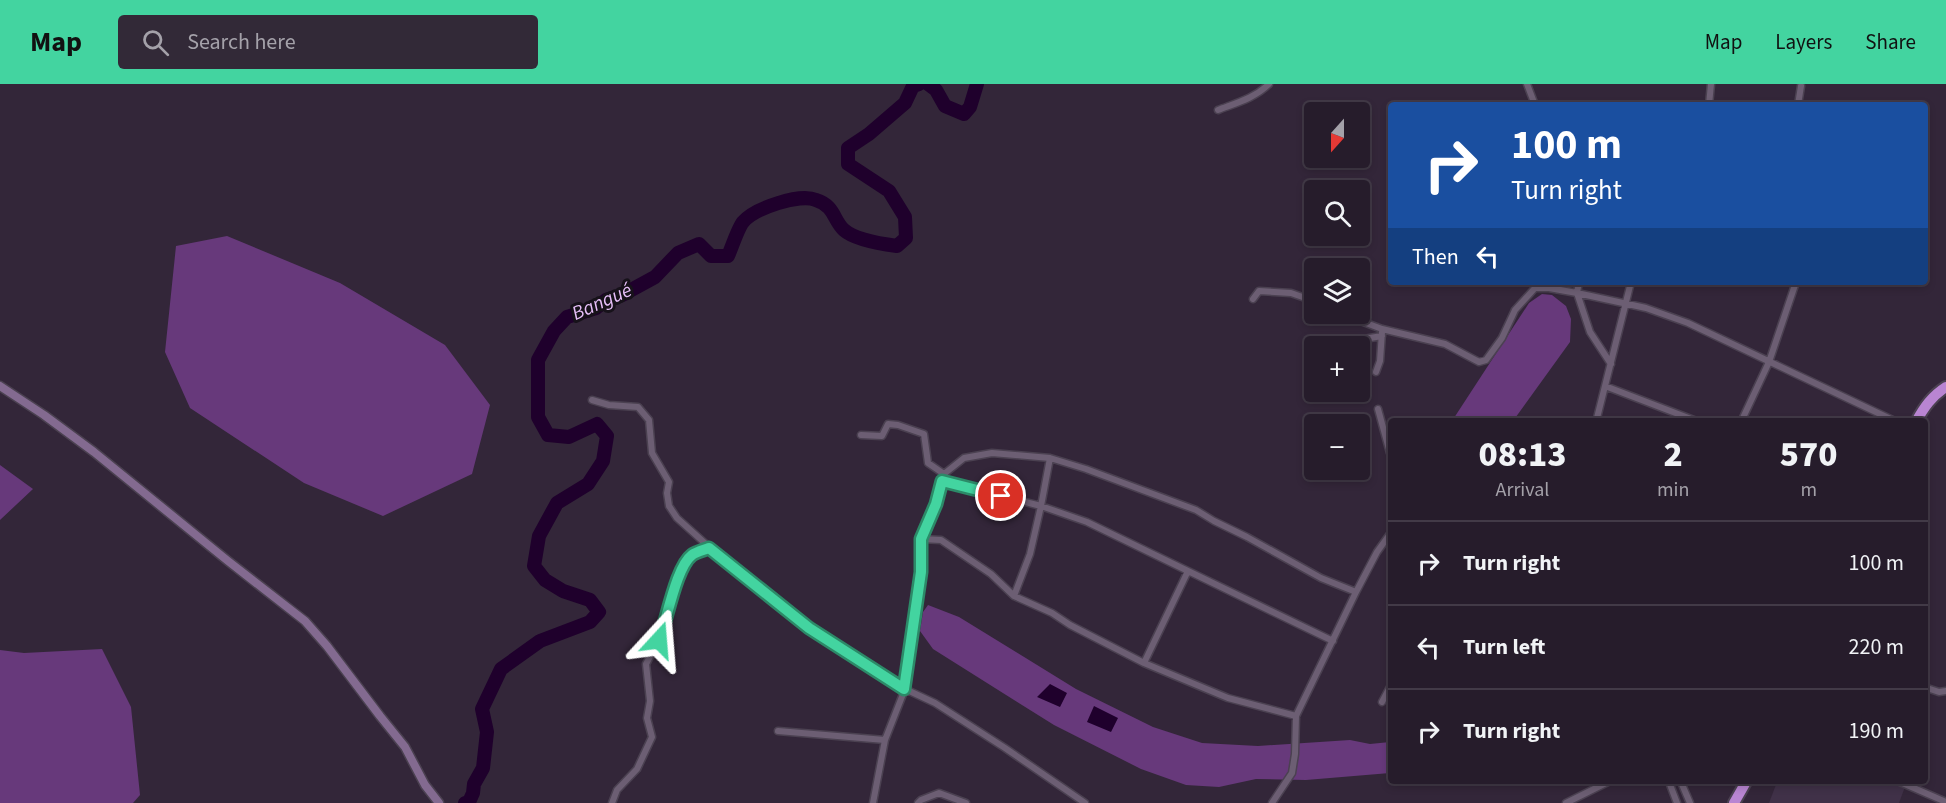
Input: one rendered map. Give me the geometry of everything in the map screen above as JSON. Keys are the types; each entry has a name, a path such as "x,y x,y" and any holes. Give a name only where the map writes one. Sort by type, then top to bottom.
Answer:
{"highway":[{"path":"1918,418 1925,406 1946,387"},
{"path":"1734,803 1745,784"}],"main road":[{"path":"0,386 94,452 305,621 327,645 405,747 425,785 439,803"}],"street":[{"path":"1218,110 1245,100 1269,84"},
{"path":"1527,84 1535,102"},
{"path":"1709,102 1711,84"},
{"path":"1798,102 1801,86"},
{"path":"1579,285 1577,293 1590,332 1611,364"},
{"path":"1597,418 1630,285"},
{"path":"1744,418 1769,362 1795,285"},
{"path":"1365,324 1382,332 1445,344 1479,362 1486,360 1502,338 1515,310 1535,288 1577,293 1646,308 1688,323 1888,418"},
{"path":"1253,299 1259,291 1291,293 1304,298"},
{"path":"1368,336 1382,332"},
{"path":"1376,372 1380,361 1382,332"},
{"path":"1605,386 1689,418"},
{"path":"592,400 609,405 638,407 649,420 652,453 669,482 667,493 669,506 677,518 709,548 809,628 904,689 935,703 1085,803"},
{"path":"1378,409 1388,446"},
{"path":"861,435 882,436 888,424 924,434 928,463 943,477 1087,522 1333,641"},
{"path":"873,803 885,740 904,689 921,572 921,539 936,504 943,477 964,458 992,453 1050,458 1086,469 1196,510 1321,578 1356,592"},
{"path":"1014,596 1030,554 1050,458"},
{"path":"1272,803 1292,773 1296,716 1356,592 1377,552 1388,537"},
{"path":"921,539 941,540 991,574 1014,596 1052,613 1070,625 1144,663 1228,698 1296,716"},
{"path":"612,803 617,790 637,769 652,737 647,718 650,701 646,664 667,620 677,576 690,557 709,548"},
{"path":"1144,663 1188,571"},
{"path":"1928,688 1939,692 1946,691"},
{"path":"1382,702 1388,691"},
{"path":"778,730 885,740"},
{"path":"1566,803 1604,784"},
{"path":"1670,784 1677,803"},
{"path":"1683,784 1690,803"},
{"path":"1905,784 1946,802"},
{"path":"918,803 939,793 966,803"}],"shaded area":[{"path":"227,236 340,283 445,345 490,405 472,474 383,516 304,483 190,408 165,352 176,246"},
{"path":"1542,294 1552,295 1566,306 1571,319 1570,342 1515,418 1454,418 1529,303"},
{"path":"0,465 33,489 0,520"},
{"path":"928,605 959,617 1076,689 1153,727 1202,743 1258,746 1350,740 1370,744 1388,742 1388,773 1306,780 1256,779 1219,787 1186,785 1141,769 1054,725 933,649 920,631 923,612"},
{"path":"102,649 131,707 140,795 133,803 0,803 0,650 24,653"},
{"path":"1050,684 1067,693 1060,707 1037,697"},
{"path":"1094,706 1118,718 1111,732 1087,722"},
{"path":"1776,784 1906,784 1899,803 1769,803"}],"waterway":[{"name":"Bangué","path":"465,803 469,802 474,784 483,768 487,732 482,709 501,669 540,641 590,622 599,612 590,600 563,591 545,580 534,566 539,536 557,503 588,484 603,461 607,436 597,424 569,437 548,435 538,417 538,360 554,331 567,317 596,308 606,300 622,295 655,277 678,253 699,244 711,256 728,256 743,222 767,207 789,200 809,198 816,200 827,206 840,226 849,233 869,241 897,246 906,238 905,217 889,191 848,164 848,148 869,134 905,103 913,86 919,84"},
{"name":"Bangué","path":"928,84 936,90 945,106 964,114 970,107 977,84"}],"route":[{"path":"659,640 667,620 677,576 693,554 709,548 809,628 904,689 921,572 921,539 936,504 942,481 1001,496"}]}
